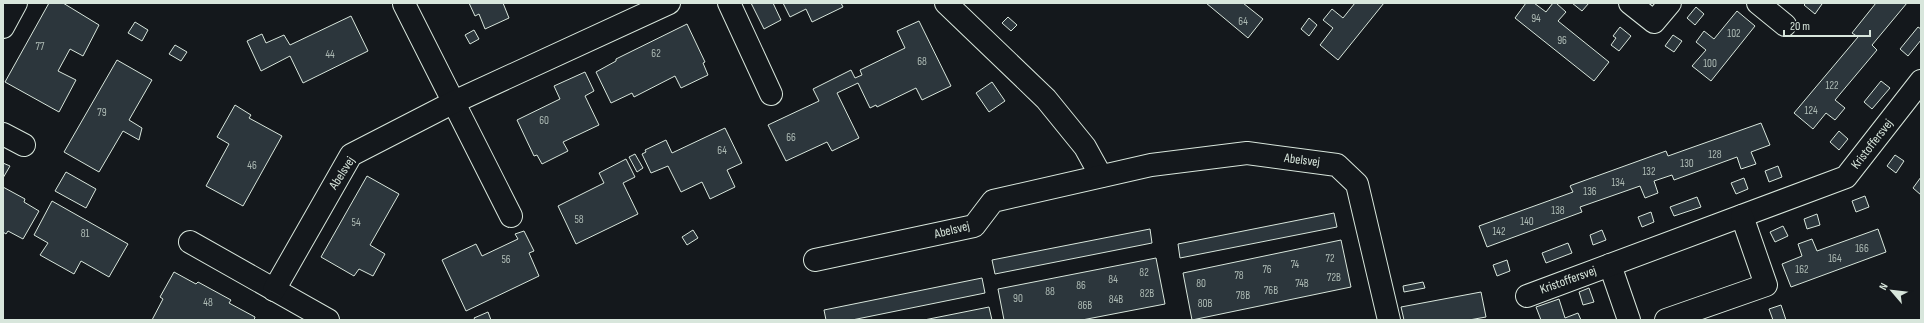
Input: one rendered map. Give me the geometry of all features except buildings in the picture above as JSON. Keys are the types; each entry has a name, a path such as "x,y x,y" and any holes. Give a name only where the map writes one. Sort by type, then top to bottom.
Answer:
{"street":[{"path":"3,27 16,3"},
{"name":"Abelsvej","path":"274,290 351,155 454,102 669,3"},
{"path":"729,3 771,94"},
{"path":"946,3 1046,99 1085,147 1100,176"},
{"path":"1630,3 1654,22 1670,3"},
{"path":"1758,3 1785,25"},
{"path":"404,4 511,216"},
{"name":"Kristoffersvej","path":"1527,296 1846,177 1921,81"},
{"path":"3,134 24,145"},
{"name":"Abelsvej","path":"815,260 974,226 993,201 1151,165 1247,153 1337,165 1358,184 1389,320"},
{"path":"1666,320 1766,285 1742,216"},
{"path":"190,242 328,320"},
{"name":"Kristoffersvej","path":"1610,265 1629,320"}]}
